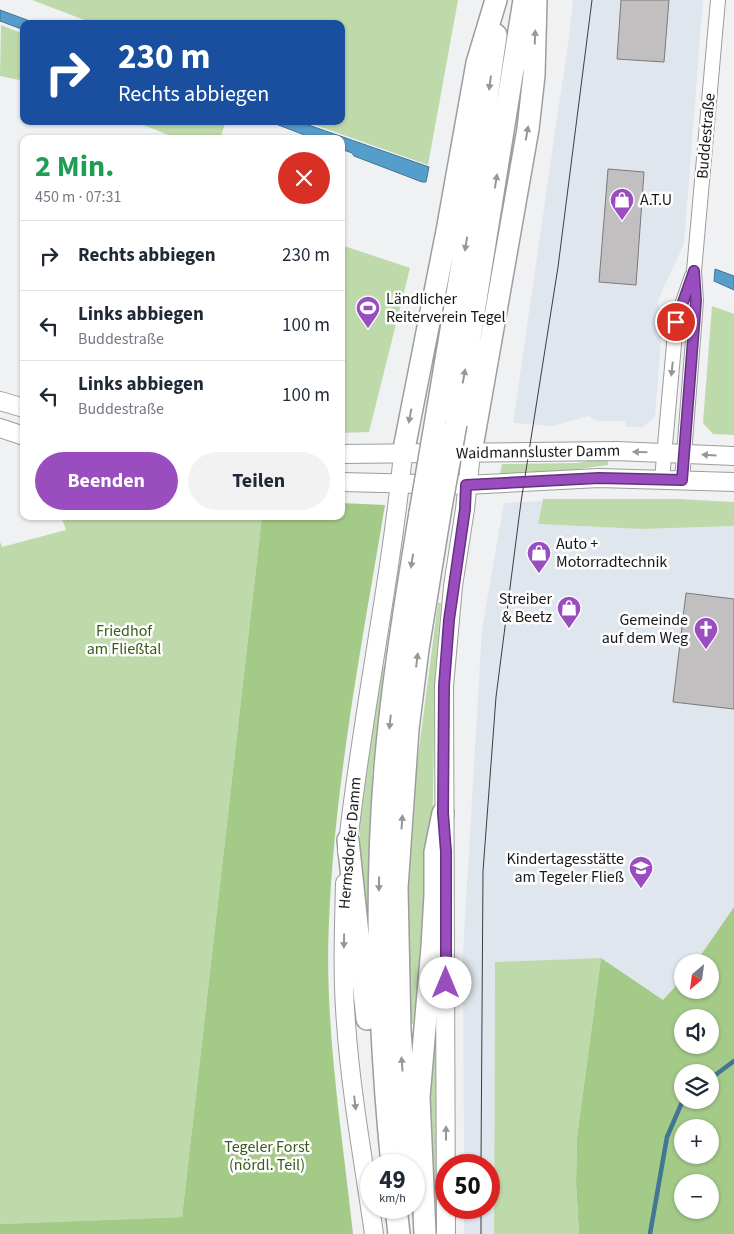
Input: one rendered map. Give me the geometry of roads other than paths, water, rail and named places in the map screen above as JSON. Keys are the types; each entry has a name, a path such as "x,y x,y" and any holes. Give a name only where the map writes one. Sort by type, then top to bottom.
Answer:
{"highway":[{"path":"403,454 447,231 477,63 496,0"},
{"path":"445,425 469,223 501,0"},
{"path":"391,1154 385,1094 379,982 379,880 385,769 391,709 430,513 524,0"},
{"path":"471,453 528,129 534,75 536,0"},
{"path":"409,1154 400,1031 397,888 408,729 418,649 430,513"},
{"path":"425,1234 419,1097 432,947 435,852 443,813"},
{"path":"348,840 367,1013 376,1135 380,1154"},
{"path":"397,1219 398,1234"},
{"path":"414,1219 415,1234"}],"main road":[{"path":"0,401 20,407"},
{"path":"0,428 20,435"},
{"path":"446,1234 444,686 453,586 465,509 466,485 471,453"},
{"name":"Waidmannsluster Damm","path":"345,454 664,453 734,456"},
{"name":"Hermsdorfer Damm","path":"374,1234 346,1023 343,953 345,870 356,775 390,570 403,454"},
{"name":"Waidmannsluster Damm","path":"345,482 400,485 466,485 599,478 734,482"}],"street":[{"name":"Buddestraße","path":"682,480 696,301 694,271 718,0"},
{"name":"Buddestraße","path":"662,479 676,322 694,271"}],"water":[{"path":"0,10 27,20 20,20 20,28 0,21"},
{"path":"278,125 308,125 337,135 305,135"},
{"path":"345,138 429,167 426,182 354,156 352,153 345,150"},
{"path":"715,269 734,276 734,290 714,281"}],"waterway":[{"path":"719,1072 734,1061"},
{"path":"650,1234 667,1137 679,1109"}],"tram line":[{"path":"481,1154 483,871 496,697 521,502 558,267 592,0"},
{"path":"481,1219 481,1234"}],"place":[{"name":"A.T.U","path":"622,221"},
{"name":"Ländlicher Reiterverein Tegel","path":"368,329"},
{"name":"Auto + Motorradtechnik","path":"539,574"},
{"name":"Streiber & Beetz","path":"569,629"},
{"name":"Gemeinde auf dem Weg","path":"706,650"},
{"name":"Kindertagesstätte am Tegeler Fließ","path":"641,889"}],"park label":[{"name":"Friedhof am Fließtal","path":"124,640"},
{"name":"Tegeler Forst (nördl. Teil)","path":"267,1156"}]}
